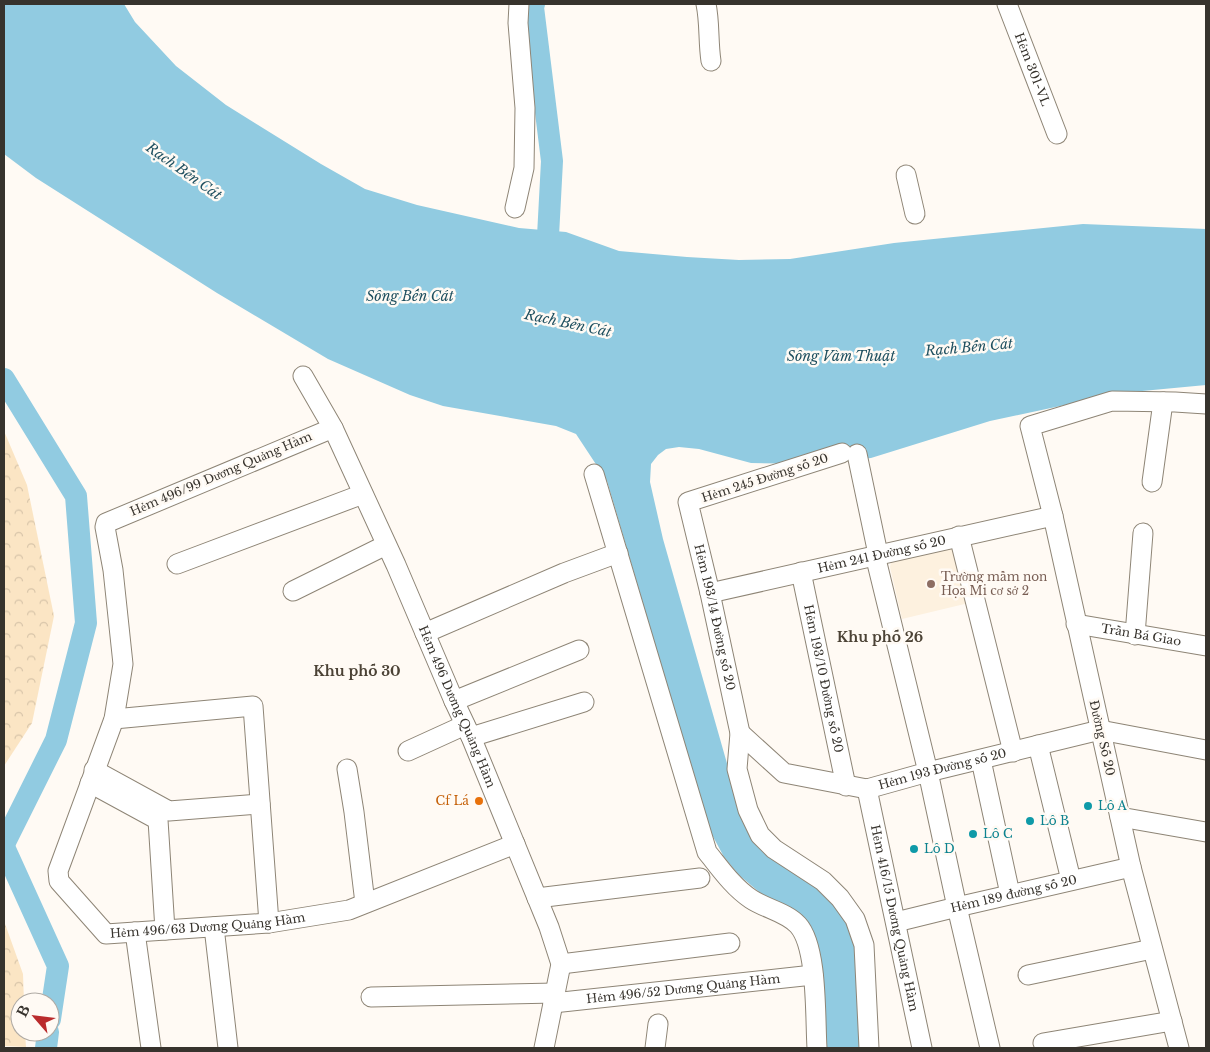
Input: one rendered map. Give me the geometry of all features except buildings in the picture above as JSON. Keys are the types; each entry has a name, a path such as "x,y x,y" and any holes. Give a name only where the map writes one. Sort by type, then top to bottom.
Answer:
{"street":[{"path":"515,208 524,168 525,128 518,22 520,4"},
{"path":"706,4 710,22 708,42 711,61"},
{"name":"Hẻm 301-VL","path":"1007,4 1057,134"},
{"path":"906,175 915,214"},
{"name":"Hẻm 496 Dương Quảng Hàm","path":"303,376 333,428 425,633 515,844 561,964"},
{"name":"Đường Số 20","path":"1163,402 1112,402 1030,426 1053,516 1131,867 1179,1048"},
{"path":"1152,482 1163,402 1206,404"},
{"name":"Hẻm 496/99 Dương Quảng Hàm","path":"110,521 333,428"},
{"name":"Hẻm 245 Đường số 20","path":"688,502 849,454 877,555"},
{"path":"594,474 707,852 730,880 751,899 785,915 798,925 807,941 813,975 817,1048"},
{"path":"178,564 363,494"},
{"name":"Hẻm 193/14 Đường số 20","path":"688,502 740,733 737,769 748,810 760,836 774,849 823,881 840,898 854,919 864,945 869,1048"},
{"name":"Hẻm 241 Đường số 20","path":"710,593 1053,516"},
{"name":"Hẻm 496/63 Dương Quảng Hàm","path":"110,521 106,523 105,527 113,570 123,664 114,719 58,871 59,880 106,934 269,923 349,910 515,844"},
{"path":"1135,635 1143,533"},
{"path":"960,536 1013,752"},
{"path":"293,591 386,545"},
{"path":"425,633 564,573 618,553"},
{"path":"877,555 990,1048"},
{"name":"Hẻm 193/10 Đường số 20","path":"801,572 846,786"},
{"name":"Trần Bá Giao","path":"1076,624 1206,646"},
{"path":"454,701 579,650"},
{"path":"408,752 468,731 584,702"},
{"path":"114,719 253,706 269,923"},
{"path":"1100,730 1206,750"},
{"name":"Hẻm 193 Đường số 20","path":"740,733 784,773 867,789 928,772 1100,730"},
{"path":"1038,745 1071,880"},
{"path":"981,760 1010,894"},
{"path":"347,769 365,903"},
{"path":"92,776 163,815 260,804"},
{"name":"Hẻm 416/15 Dương Quảng Hàm","path":"867,789 922,1048"},
{"path":"163,815 165,930"},
{"path":"1120,817 1206,832"},
{"name":"Hẻm 189 đường số 20","path":"896,922 1131,867"},
{"path":"537,898 700,878"},
{"path":"214,927 228,1048"},
{"path":"135,932 151,1048"},
{"path":"544,1048 561,964 730,943"},
{"path":"1028,975 1152,949"},
{"name":"Hẻm 496/52 Dương Quảng Hàm","path":"371,997 554,998 813,975"},
{"path":"1042,1043 1172,1021"},
{"path":"656,1048 658,1024"}],"shaded area":[{"name":"Trường mầm non Họa Mi cơ sở 2","path":"958,539 973,602 902,619 890,567 891,562"}],"green space":[{"path":"4,431 27,485 54,616 32,723 4,766"},
{"path":"4,921 23,974 24,992 10,992 10,1042 26,1042 26,1047 4,1046"}],"water":[{"path":"4,4 124,4 135,22 176,66 226,105 365,189 417,205 519,228 566,232 619,251 739,260 790,259 894,243 1083,224 1206,229 1206,385 1121,393 990,421 871,458 821,464 751,463 699,449 679,447 666,449 651,464 650,482 663,539 736,795 837,908 847,925 855,950 860,1048 825,1048 819,955 779,904 759,892 739,875 724,857 710,831 607,481 576,434 556,426 443,406 410,395 328,359 217,293 36,178 4,154"}],"waterway":[{"path":"534,4 552,161 548,261"},
{"path":"4,379 76,496 86,623 56,740 4,844"},
{"path":"4,847 58,966 54,992"},
{"path":"46,1048 47,1042"}],"place":[{"name":"Trường mầm non Họa Mi cơ sở 2","path":"931,584"},
{"name":"Cf Lá","path":"479,801"},
{"name":"Lô A","path":"1088,806"},
{"name":"Lô B","path":"1030,821"},
{"name":"Lô C","path":"973,834"},
{"name":"Lô D","path":"914,849"}],"district":[{"name":"Khu phố 26","path":"880,637"},
{"name":"Khu phố 30","path":"357,671"}],"water label":[{"name":"Rạch Bến Cát","path":"184,171"},
{"name":"Sông Bến Cát","path":"410,296"},
{"name":"Rạch Bến Cát","path":"568,323"},
{"name":"Rạch Bến Cát","path":"969,347"},
{"name":"Sông Vàm Thuật","path":"841,356"}]}
